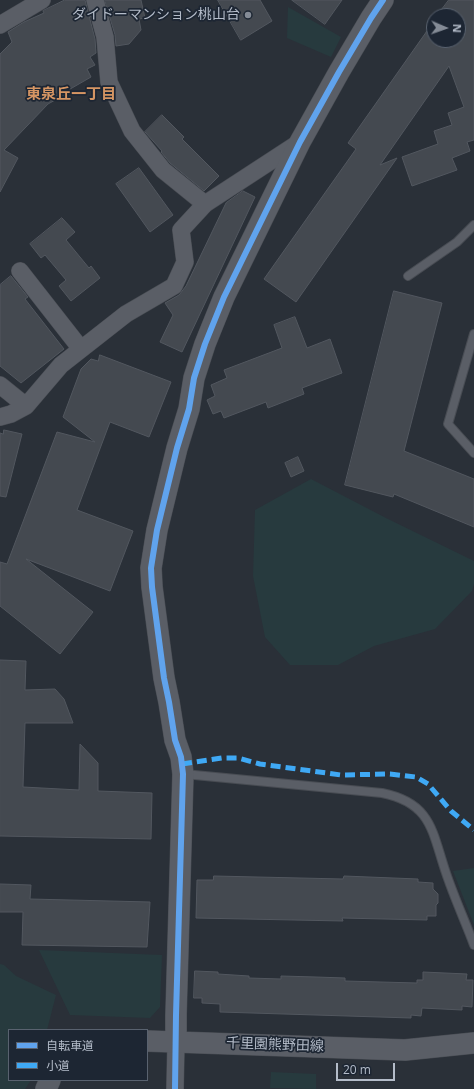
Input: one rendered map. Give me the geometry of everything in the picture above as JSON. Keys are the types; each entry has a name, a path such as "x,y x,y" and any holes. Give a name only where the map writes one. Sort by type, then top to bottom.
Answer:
{"street":[{"path":"0,25 42,0"},
{"path":"95,0 105,37 109,82 132,131 163,170 204,204"},
{"path":"175,1089 183,774 181,757 175,740 164,678 152,587 151,568 157,530 177,448 189,409 194,378 224,297 320,104 345,60 384,0"},
{"path":"0,417 11,414 26,406 61,365 126,314 174,286 185,262 181,230 204,204 300,142"},
{"path":"20,271 81,349"},
{"path":"0,385 26,406"},
{"name":"千里園熊野田線","path":"148,1041 405,1050 474,1043"}],"lane":[{"path":"408,276 457,242 474,225"},
{"path":"474,334 448,424 474,453"},
{"path":"183,774 382,793 408,802 418,809 432,828 446,872 474,945"}],"green space":[{"path":"288,7 341,37 331,57 287,38"},
{"path":"311,479 474,561 474,584 472,591 435,629 374,646 338,665 290,665 265,637 253,576 255,510"},
{"path":"474,868 474,925 453,871"},
{"path":"39,950 162,955 160,1007 150,1018 70,1015"},
{"path":"0,964 4,965 16,976 56,995 47,1029 8,1029 8,1081 30,1081 25,1089 0,1089"},
{"path":"271,1072 316,1074 316,1089 270,1088"}],"building":[{"path":"65,0 85,0 95,39 96,53 90,57 95,65 87,69 91,77 48,104 4,150 18,158 0,192 0,54 12,42 8,32"},
{"path":"105,0 141,0 145,18 139,19 141,30 129,44 116,46 115,35"},
{"name":"ダイドーマンション桃山台","path":"218,0 260,0 272,21 241,40"},
{"path":"292,0 342,0 325,24"},
{"path":"449,0 474,0 474,140 467,142 470,151 452,158 457,170 412,186 402,157 438,144 434,131 452,125 448,113 464,107 449,66 380,165 397,158 296,302 264,279 356,149 348,143 426,32 426,48 466,48 466,8 443,8"},
{"path":"162,115 184,137 182,139 219,176 204,191 170,163 161,152 162,151 145,132"},
{"path":"139,168 173,215 150,232 116,184"},
{"path":"243,191 255,197 182,352 160,342 173,315 165,303 179,295 186,286 226,203"},
{"path":"62,218 75,232 66,240 89,268 91,266 100,278 71,301 59,286 66,280 45,255 41,258 30,244"},
{"path":"11,276 28,297 25,299 64,349 21,383 0,366 0,285"},
{"path":"394,291 442,303 404,451 474,479 474,527 394,494 393,497 345,485"},
{"path":"295,317 307,348 330,339 342,373 302,388 304,394 268,408 266,402 224,418 221,411 213,414 207,400 215,396 211,385 227,378 224,370 282,348 274,325"},
{"path":"100,355 171,382 149,437 110,422 77,510 133,531 110,591 26,559 93,612 60,654 0,606 0,562 7,564 57,432 95,442 63,417 81,369 91,359 98,361"},
{"path":"4,430 22,434 6,497 0,496 0,433 3,434"},
{"path":"298,457 304,471 291,477 285,463"},
{"path":"0,660 26,661 25,690 55,689 64,699 73,723 25,723 23,787 79,790 80,744 98,763 98,791 152,793 151,839 0,836"},
{"path":"214,876 343,879 344,876 418,879 418,882 433,883 433,889 438,894 438,903 436,905 436,916 427,916 427,920 342,918 343,921 196,918 197,880 213,880"},
{"path":"0,884 31,885 30,899 150,902 147,947 22,945 23,912 0,912"},
{"path":"195,971 249,976 249,978 281,979 281,976 316,977 345,978 345,981 417,983 417,980 423,980 423,972 467,974 466,980 473,980 472,1007 462,1006 462,1010 422,1008 421,1016 411,1015 411,1018 220,1012 220,1004 202,1003 202,998 194,998"}],"marked path":[{"path":"182,764 222,758 238,758 260,764 341,775 390,774 416,777 428,784 451,811 474,830"}],"cycle path":[{"path":"175,1089 183,774 181,757 175,740 164,678 152,587 151,568 157,530 177,448 189,409 194,378 205,344 224,297 300,142 339,72 383,0"}],"place":[{"name":"ダイドーマンション桃山台","path":"248,15"}],"district":[{"name":"東泉丘一丁目","path":"71,95"}]}
